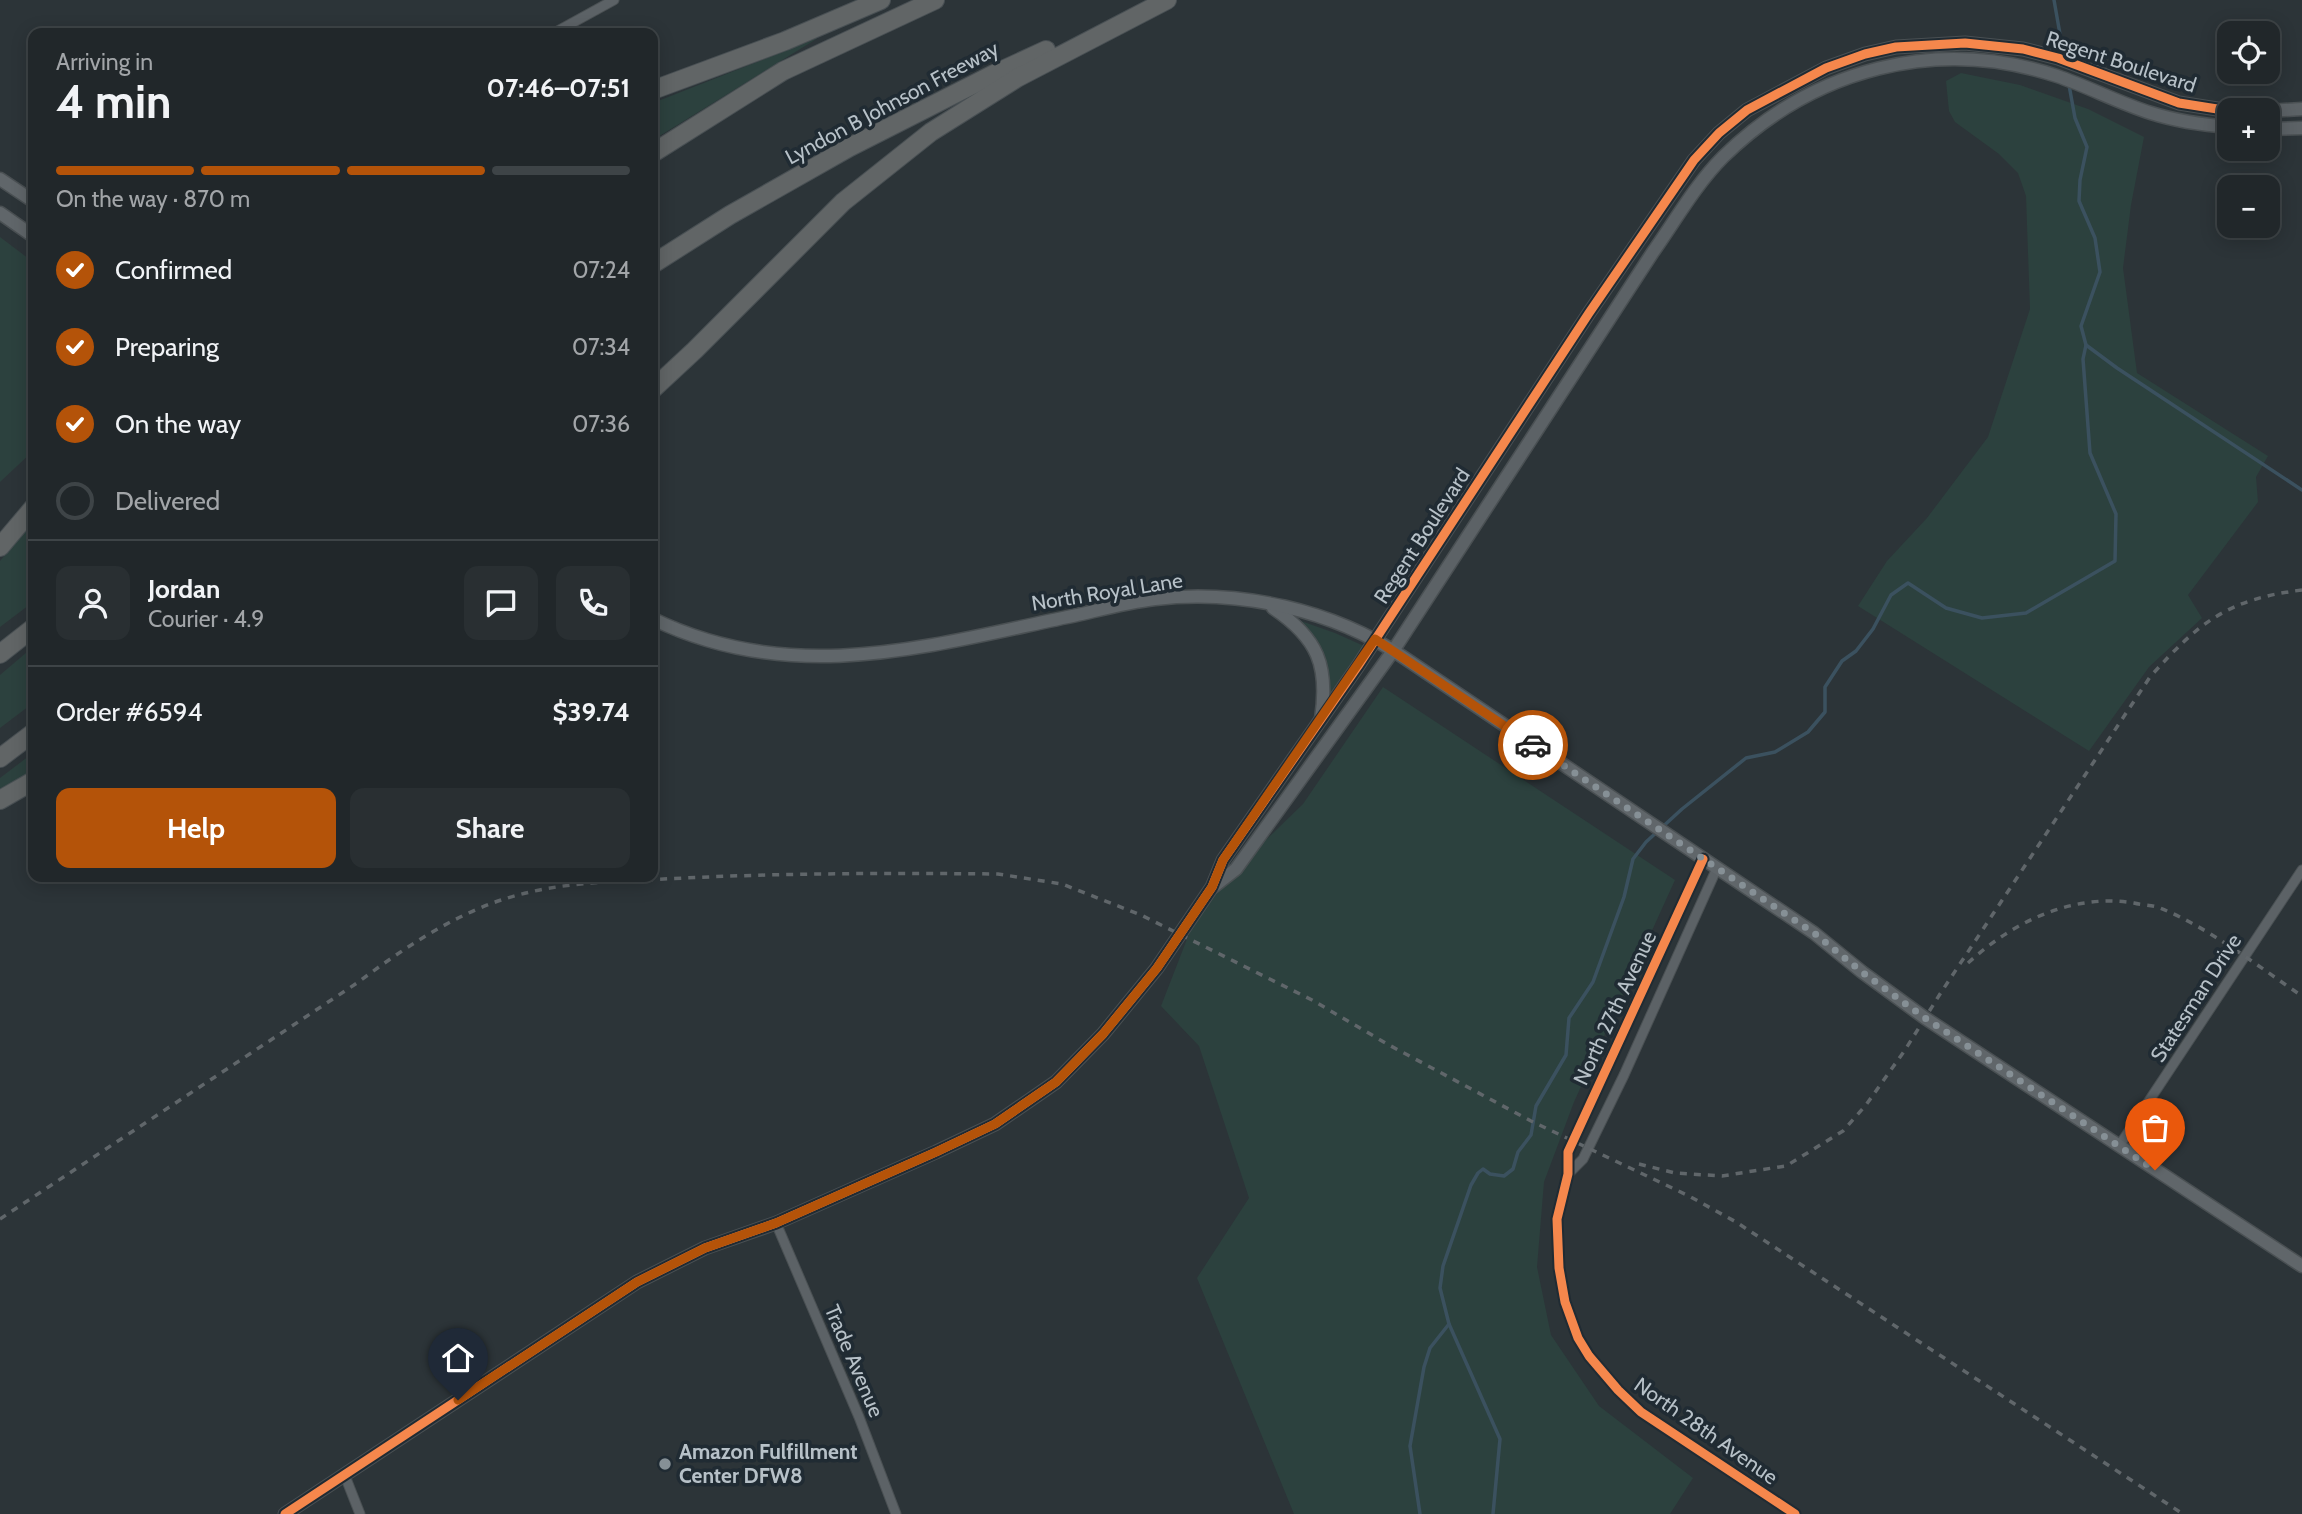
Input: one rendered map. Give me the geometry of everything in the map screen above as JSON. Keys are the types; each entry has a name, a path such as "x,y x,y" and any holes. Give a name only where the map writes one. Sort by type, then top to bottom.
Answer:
{"highway":[{"path":"658,88 785,41 881,0"},
{"path":"658,150 783,71 935,0"},
{"name":"Lyndon B Johnson Freeway","path":"658,261 730,215 850,147 994,74 1161,0"},
{"path":"658,383 844,202 931,132 1017,78 1167,0"},
{"path":"0,547 28,514"},
{"path":"0,654 28,632"},
{"path":"0,758 28,737"},
{"path":"0,800 28,784"}],"main road":[{"path":"1,181 28,198"},
{"path":"0,213 28,233"},
{"name":"North Royal Lane","path":"658,621 705,641 740,650 771,655 835,657 870,655 919,647 1157,599 1208,596 1267,604 1319,617 1375,639 1814,933 1925,1018 2302,1266"},
{"path":"1267,604 1297,625 1317,653 1324,683 1321,719"}],"street":[{"path":"563,28 614,0"},
{"name":"Regent Boulevard","path":"285,1514 637,1282 705,1248 776,1223 995,1124 1056,1082 1103,1034 1157,968 1212,887 1223,860 1375,639 1589,313 1694,160 1747,110 1826,68 1886,50 1965,43 2023,49 2058,58 2179,103 2217,109"},
{"path":"1934,44 1935,60"},
{"name":"Regent Boulevard","path":"1212,887 1236,869 1393,651 1653,252 1721,159 1759,126 1821,88 1888,65 1935,60 1989,60 2055,76 2150,113 2217,125"},
{"path":"2280,110 2302,109"},
{"path":"2280,129 2302,128"},
{"name":"North 27th Avenue","path":"1568,1174 1568,1152 1703,859"},
{"name":"North 27th Avenue","path":"1568,1174 1583,1159 1624,1075 1717,868"},
{"name":"Statesman Drive","path":"2119,1146 2302,870"},
{"path":"1606,1068 1624,1075"},
{"name":"North 28th Avenue","path":"1568,1174 1557,1219 1559,1268 1565,1302 1578,1338 1589,1356 1641,1412 1795,1514"},
{"name":"Trade Avenue","path":"776,1223 859,1417 896,1514"},
{"path":"345,1476 360,1514"}],"green space":[{"path":"818,38 658,137 658,101"},
{"path":"1961,73 2020,85 2088,109 2144,137 2123,268 2137,373 2268,456 2256,477 2258,502 2188,595 2202,618 2149,667 2089,751 1858,606 1887,561 1927,518 1988,437 2030,309 2026,196 2018,173 1999,154 1955,122 1949,111 1946,81"},
{"path":"0,237 28,258 28,456 0,482"},
{"path":"28,528 28,606 0,627 0,561"},
{"path":"1298,620 1364,646 1331,692 1328,690 1323,660 1317,644"},
{"path":"28,651 28,707 0,728 0,675"},
{"path":"1383,687 1675,880 1574,1102 1544,1182 1537,1267 1551,1335 1599,1406 1693,1478 1670,1514 1294,1514 1197,1278 1249,1198 1199,1046 1161,1006 1201,903 1303,804"},
{"path":"28,757 28,779 0,796 0,778"}],"waterway":[{"path":"2054,0 2064,57"},
{"path":"1493,1514 1500,1439 1449,1324 1440,1288 1443,1266 1471,1185 1478,1173 1483,1169 1490,1174 1504,1176 1513,1169 1518,1152 1531,1135 1536,1106 1566,1055 1569,1018 1593,982 1624,897 1633,859 1646,842 1682,809 1746,758 1775,752 1808,732 1825,712 1825,687 1842,661 1856,651 1873,629 1891,595 1908,583 1946,608 1982,618 2026,613 2115,561 2116,514 2090,453 2083,359 2086,345 2081,326 2100,272 2095,238 2079,201 2087,147 2075,118 2069,85"},
{"path":"2086,345 2302,490"},
{"path":"1420,1514 1410,1446 1430,1348 1449,1324"}],"railway":[{"path":"1639,1164 1675,1173 1722,1176 1786,1166 1843,1131 1866,1105 1905,1050 2150,677 2184,641 2217,616 2254,600 2302,590"},
{"path":"658,879 801,874 998,874 1062,884 1141,915 1312,1000 1389,1045 1531,1121 1689,1196 1736,1222 2183,1514"},
{"path":"0,1219 416,942 463,915 530,892 606,882"},
{"path":"1968,963 2004,935 2045,914 2088,902 2134,903 2154,906 2178,916 2233,948 2302,996"}],"cycle path":[{"path":"285,1514 637,1282 705,1248 776,1223 995,1124 1056,1082 1103,1034 1157,968 1212,887 1223,860 1358,666 1589,313 1694,160 1719,133 1747,110 1826,68 1865,54 1896,47 1965,43 2023,49 2058,58 2179,103 2217,109"},
{"path":"1703,859 1568,1152 1568,1174 1557,1219 1559,1268 1565,1302 1578,1338 1589,1356 1618,1390 1641,1412 1795,1514"}],"way so far":[{"path":"1533,745 1814,933 1925,1018 2155,1170"}],"place":[{"name":"Amazon Fulfillment Center DFW8","path":"665,1464"}],"route":[{"path":"458,1400 637,1282 705,1248 776,1223 995,1124 1056,1082 1103,1034 1157,968 1212,887 1223,860 1375,639 1533,745"}]}
